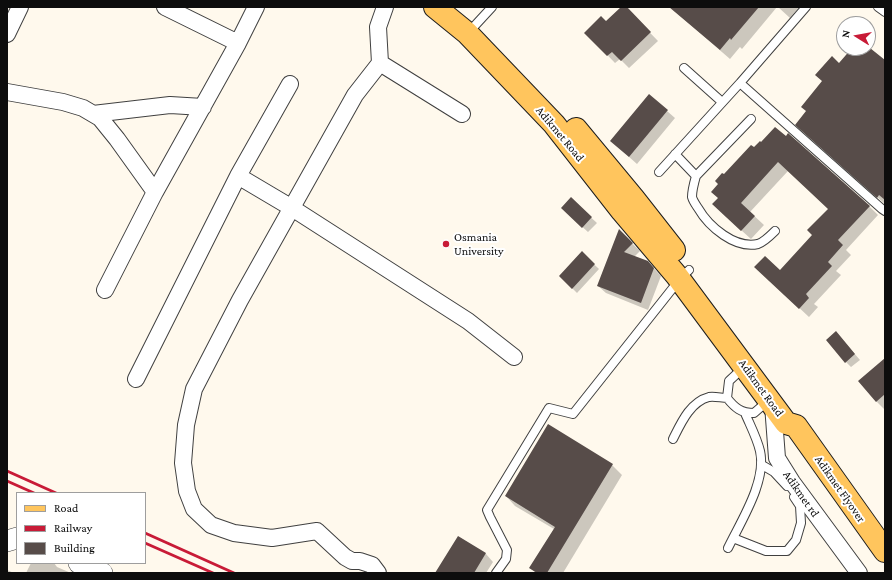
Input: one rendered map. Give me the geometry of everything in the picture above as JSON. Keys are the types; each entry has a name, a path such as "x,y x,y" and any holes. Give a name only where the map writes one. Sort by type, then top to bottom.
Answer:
{"main road":[{"name":"Adikmet Road","path":"435,7 471,29"},
{"name":"Adikmet Road","path":"454,7 471,29 554,124 622,211 685,274 797,416 799,431"},
{"name":"Adikmet Road","path":"685,274 744,366 786,423 799,431"},
{"name":"Adikmet Flyover","path":"799,431 885,551"}],"street":[{"path":"7,34 20,7"},
{"path":"165,7 238,43"},
{"path":"105,290 155,192 204,106 256,7"},
{"path":"378,573 372,565 345,557 317,531 272,538 234,533 211,524 194,509 187,491 183,463 186,425 194,389 240,300 354,95 380,63 378,27 385,7"},
{"path":"380,63 462,114"},
{"path":"136,379 238,176 290,84"},
{"path":"7,92 63,102 83,108 100,118 155,192"},
{"path":"93,114 170,104 204,106"},
{"path":"238,176 292,208 468,321 514,357"},
{"name":"Adikmet rd","path":"771,402 777,458 792,482 859,573"},
{"path":"81,564 102,573"}],"lane":[{"path":"471,29 492,7"},
{"path":"659,172 740,83 806,7"},
{"path":"878,7 885,12"},
{"path":"684,68 722,102"},
{"path":"740,83 885,211"},
{"path":"750,119 696,176 692,198 703,217 718,232 747,245 760,244 776,231"},
{"path":"675,154 696,176"},
{"path":"496,573 506,558 507,550 487,510 549,408 573,414 685,274"},
{"path":"727,398 729,381 744,366"},
{"path":"673,439 685,416 697,403 709,397 727,398 735,407 745,413 754,413 771,402"},
{"path":"728,548 758,486 762,465 760,450 745,413"},
{"path":"733,538 766,551 787,550 796,540 801,523 800,506 787,486 774,472 762,465"}],"building":[{"path":"621,7 627,7 651,32 621,61 612,52 607,56 584,33 601,16 606,21"},
{"path":"669,7 759,7 731,40 730,38 720,50"},
{"path":"876,53 885,60 885,200 879,195 877,198 795,125 806,111 801,107 822,81 815,75 832,56 839,63 845,56 876,56"},
{"path":"649,94 668,110 629,157 610,141"},
{"path":"775,127 786,136 788,133 870,206 838,240 843,245 828,262 832,266 806,294 809,298 799,309 754,267 765,256 780,270 812,235 807,230 828,209 778,162 741,203 755,216 741,231 712,204 718,198 711,192 718,184 715,181 722,173 724,174 751,145 754,147 760,141 761,142"},
{"path":"571,197 592,217 582,228 561,208"},
{"path":"619,229 633,243 624,252 648,261 654,268 641,303 597,286"},
{"path":"582,251 595,264 572,289 559,276"},
{"path":"836,331 855,354 845,363 826,340"},
{"path":"885,358 885,394 876,402 858,381"},
{"path":"548,424 613,464 547,573 537,573 529,568 555,527 505,496"},
{"path":"458,536 486,553 474,573 435,573"}],"railway":[{"path":"7,471 54,492"},
{"path":"7,481 32,492"},
{"path":"146,533 234,573"},
{"path":"146,543 213,573"}],"place":[{"name":"Osmania University","path":"446,244"}]}
